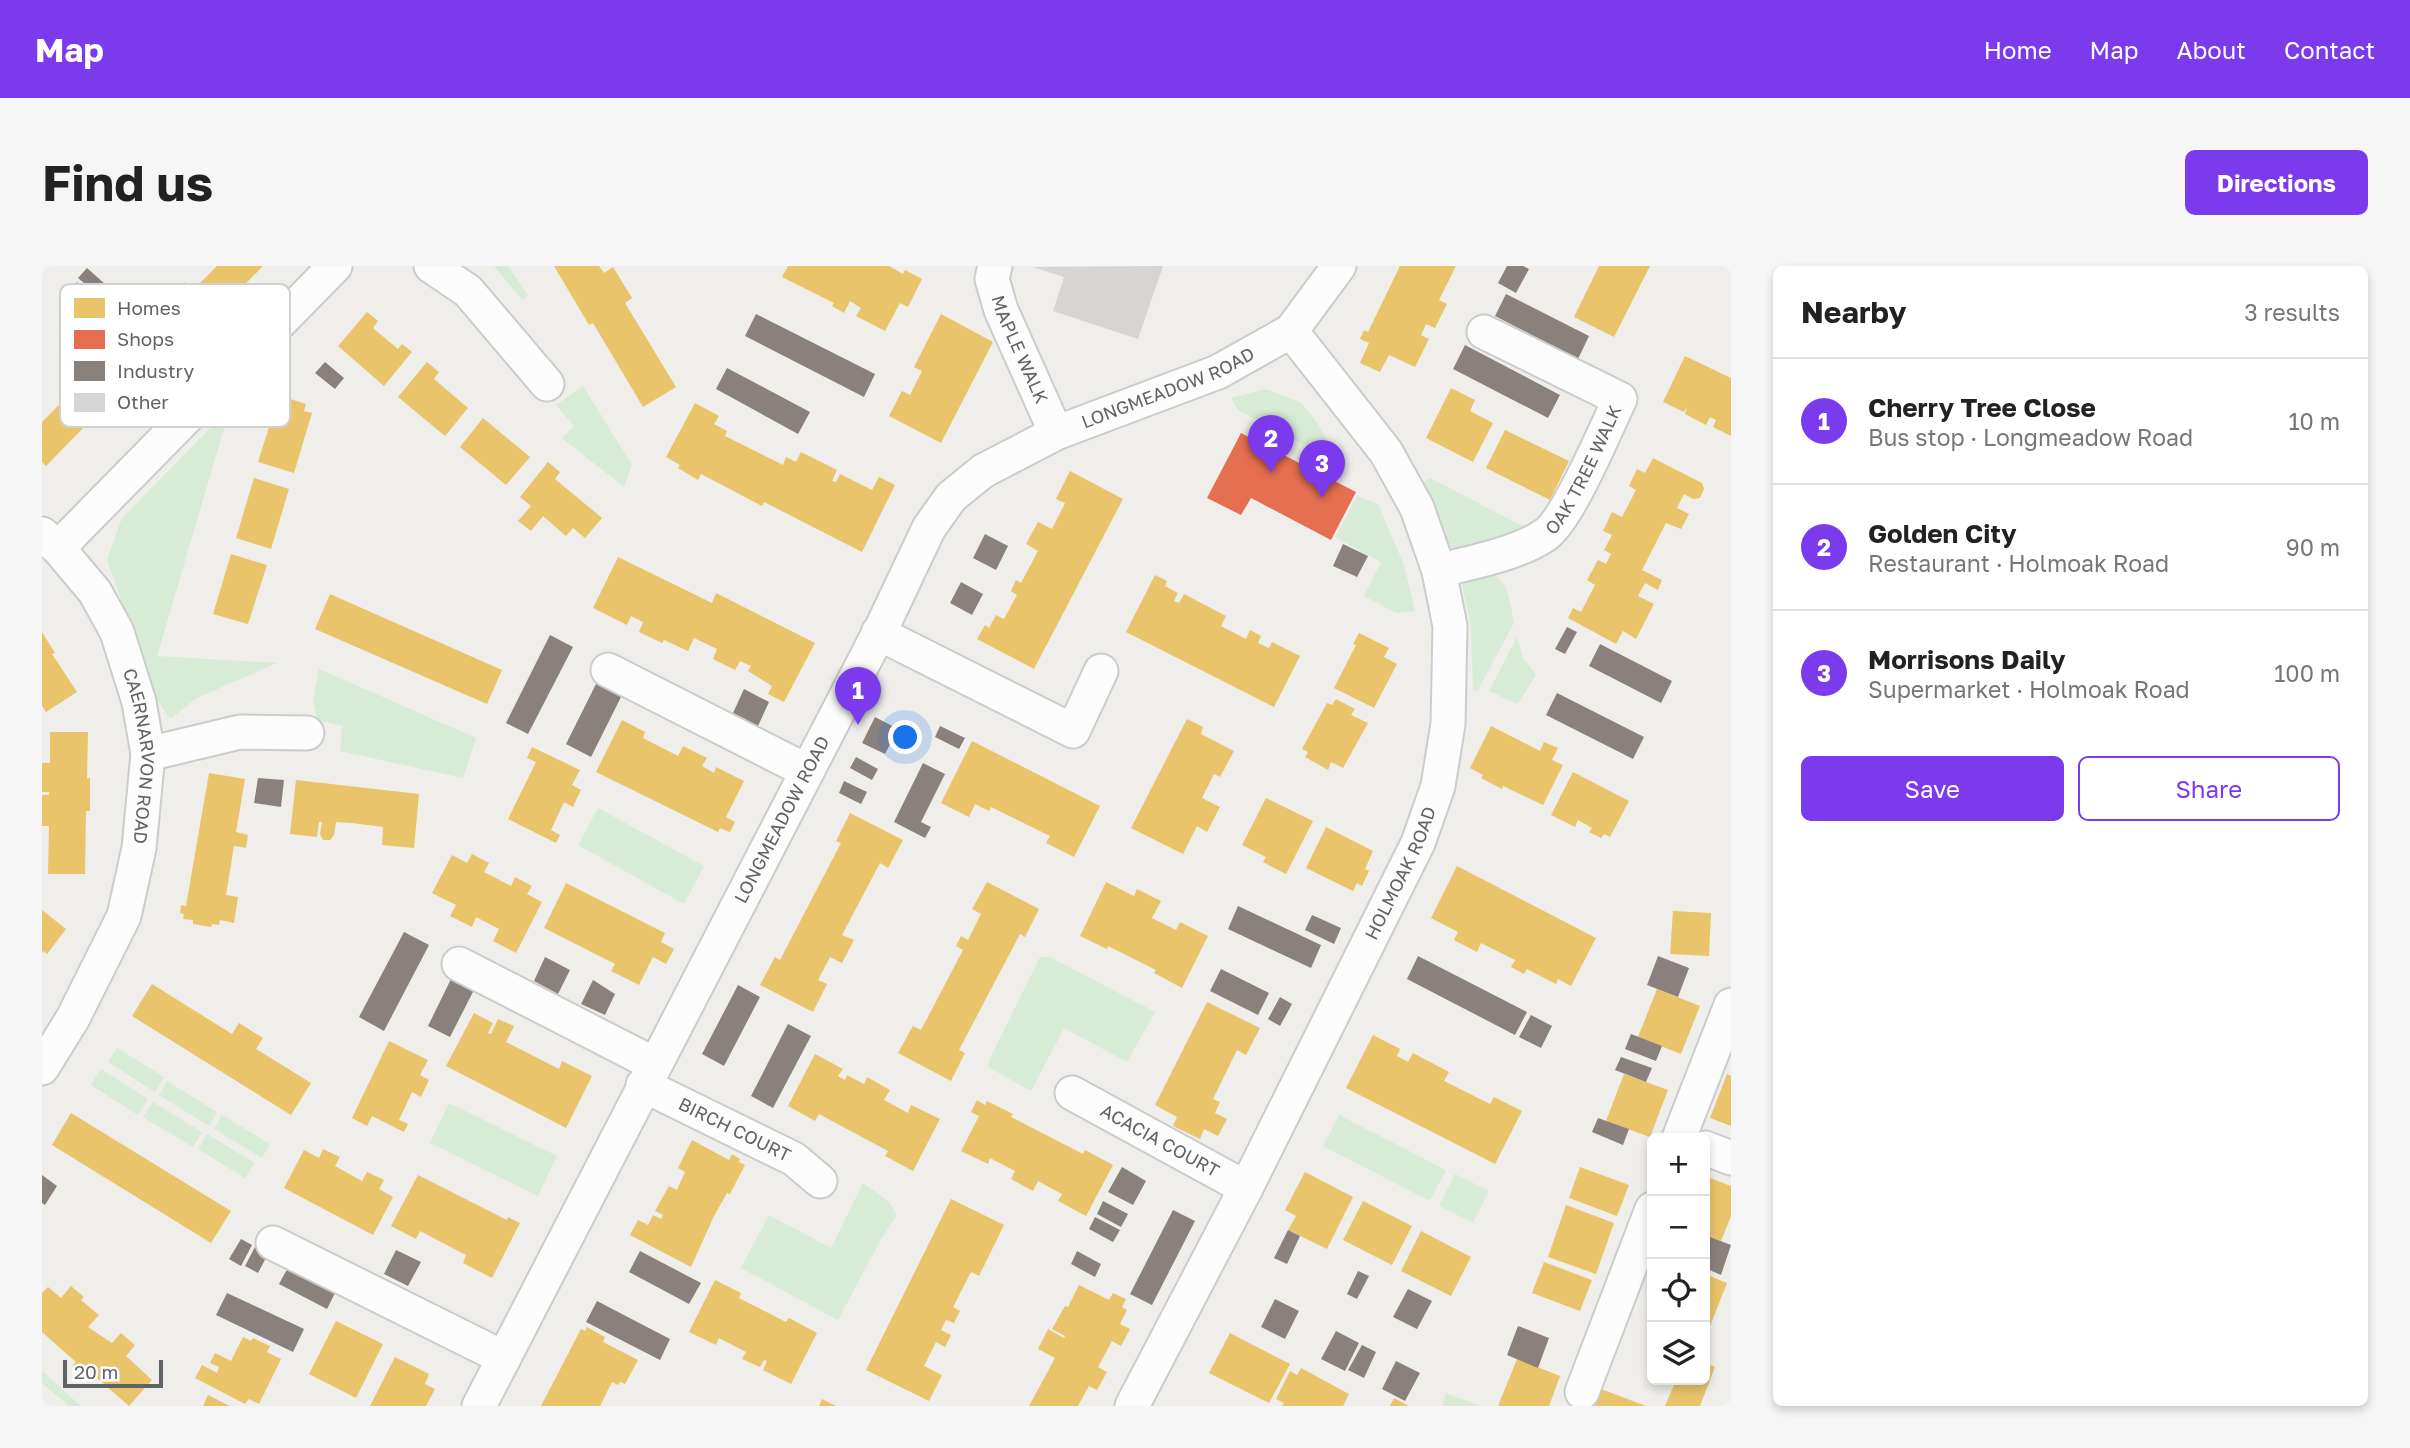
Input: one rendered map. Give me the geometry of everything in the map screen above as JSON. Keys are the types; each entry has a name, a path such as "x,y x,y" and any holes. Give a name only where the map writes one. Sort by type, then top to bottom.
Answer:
{"street":[{"path":"290,309 335,266"},
{"path":"431,266 468,291 547,384"},
{"name":"MAPLE WALK","path":"995,266 992,279 1001,310 1056,433"},
{"path":"1291,331 1339,266"},
{"name":"LONGMEADOW ROAD","path":"479,1406 878,633 929,528 951,498 983,471 1056,433 1218,372 1291,331"},
{"name":"HOLMOAK ROAD","path":"1132,1406 1246,1188 1418,844 1438,786 1448,724 1450,626 1439,571 1416,508 1387,452 1291,331"},
{"name":"OAK TREE WALK","path":"1439,571 1527,546 1549,533 1571,501 1620,399 1484,332"},
{"path":"50,541 168,427"},
{"name":"CAERNARVON ROAD","path":"42,1068 73,1018 124,916 139,848 148,754 139,702 117,632 95,592 50,541"},
{"path":"878,633 1073,731 1101,671"},
{"path":"608,670 807,771"},
{"path":"148,754 240,732 307,733"},
{"name":"BIRCH COURT","path":"459,964 794,1159 820,1181"},
{"path":"1681,1133 1731,1005"},
{"name":"ACACIA COURT","path":"1072,1093 1246,1188"},
{"path":"1710,1150 1731,1158"},
{"path":"1582,1392 1647,1222"},
{"path":"273,1243 504,1358"}],"green space":[{"path":"494,266 508,266 528,295 522,300"},
{"path":"583,386 632,465 624,487 562,438 574,426 556,405"},
{"path":"1266,389 1301,403 1343,465 1238,410 1231,398"},
{"path":"211,427 224,427 157,656 277,663 197,698 170,719 156,698 107,560 122,518"},
{"path":"1430,478 1526,528 1513,539 1460,551 1452,549 1446,543 1442,523 1422,483"},
{"path":"1357,496 1378,504 1404,565 1415,611 1396,613 1364,596 1381,562 1335,537"},
{"path":"1491,573 1506,588 1514,623 1478,690 1473,691 1471,625 1462,585 1471,574"},
{"path":"1517,637 1523,658 1536,675 1518,704 1489,691"},
{"path":"319,669 476,738 463,778 340,751 342,726 317,719 313,700"},
{"path":"598,808 704,866 684,904 578,845"},
{"path":"1040,957 1050,957 1155,1012 1127,1062 1064,1028 1031,1091 988,1067"},
{"path":"117,1048 164,1077 155,1092 108,1062"},
{"path":"101,1069 148,1099 138,1115 91,1085"},
{"path":"167,1081 217,1112 209,1126 159,1095"},
{"path":"153,1102 202,1132 193,1147 143,1117"},
{"path":"449,1103 557,1156 538,1196 430,1143"},
{"path":"222,1115 270,1144 262,1158 214,1129"},
{"path":"1339,1115 1446,1170 1430,1201 1323,1146"},
{"path":"207,1134 255,1163 245,1178 198,1149"},
{"path":"1455,1174 1489,1191 1473,1223 1439,1206"},
{"path":"863,1183 889,1202 897,1215 838,1320 741,1268 769,1215 831,1248"},
{"path":"42,1371 81,1406 69,1406 42,1383"},
{"path":"1446,1393 1480,1406 1442,1406"}],"building: Homes":[{"path":"217,266 263,266 245,284 199,284"},
{"path":"554,266 599,266 604,273 613,267 632,298 625,303 676,387 643,407 593,323 589,325"},
{"path":"788,266 889,266 903,274 905,270 922,279 908,307 900,303 885,331 856,316 861,308 850,301 844,313 832,306 834,303 782,277"},
{"path":"1400,266 1456,266 1439,300 1447,304 1435,328 1426,324 1421,335 1429,339 1415,367 1389,355 1380,372 1360,363 1369,343 1360,339 1364,330 1368,332"},
{"path":"1599,266 1650,266 1614,337 1574,317"},
{"path":"367,312 378,321 373,328 398,349 402,344 412,352 384,386 338,346"},
{"path":"941,314 993,342 941,443 889,416 902,391 910,395 922,371 914,367"},
{"path":"1685,356 1731,378 1731,436 1713,427 1716,420 1710,417 1706,425 1685,414 1687,406 1684,412 1663,402"},
{"path":"427,362 439,372 434,379 468,408 445,436 398,397"},
{"path":"1451,388 1475,400 1470,411 1493,423 1473,462 1426,438"},
{"path":"290,399 306,404 304,411 312,413 294,473 258,462 269,427 290,427"},
{"path":"695,403 719,416 714,424 727,431 725,436 783,465 786,457 796,462 801,452 837,470 832,481 836,482 840,474 872,490 879,477 895,485 862,552 764,502 762,506 701,474 698,480 678,468 680,465 666,457"},
{"path":"60,404 60,427 84,427 46,466 42,462 42,422"},
{"path":"483,418 530,457 506,485 460,447"},
{"path":"1505,430 1569,461 1550,500 1486,468"},
{"path":"1653,458 1702,483 1704,489 1700,498 1693,499 1684,494 1677,508 1689,514 1681,529 1666,523 1642,570 1662,580 1658,590 1645,583 1638,596 1654,604 1636,639 1623,631 1616,644 1568,618 1573,608 1581,612 1595,585 1587,580 1598,560 1606,564 1611,554 1604,550 1612,535 1603,531 1612,512 1622,517 1636,490 1629,486 1637,469 1645,473"},
{"path":"548,462 560,472 555,479 602,518 585,538 573,528 566,536 543,516 531,531 518,521 531,506 520,497"},
{"path":"1070,471 1123,499 1034,669 977,639 985,625 989,628 996,615 1004,619 1017,595 1011,591 1016,580 1021,583 1038,551 1026,544 1038,522 1052,529 1065,503 1056,499"},
{"path":"254,478 289,489 271,549 236,538"},
{"path":"231,554 267,565 248,624 213,614"},
{"path":"618,557 712,603 716,593 815,643 784,702 768,694 772,686 748,671 751,666 740,661 735,670 713,659 717,649 694,638 688,651 664,640 662,643 639,632 643,622 631,616 627,625 593,608"},
{"path":"1155,575 1167,581 1165,586 1178,593 1174,601 1179,603 1184,594 1226,616 1221,626 1246,639 1250,630 1261,636 1258,643 1269,648 1272,642 1300,656 1274,707 1126,632"},
{"path":"330,594 502,670 487,704 315,629"},
{"path":"42,632 55,653 52,654 77,692 46,712 42,706"},
{"path":"1359,633 1389,648 1384,657 1397,664 1374,708 1334,688 1356,645 1353,644"},
{"path":"1336,699 1355,709 1351,715 1368,723 1343,768 1331,762 1328,770 1305,757 1308,752 1302,749 1327,703 1332,705"},
{"path":"1187,719 1203,727 1201,734 1234,751 1220,777 1214,774 1202,798 1220,807 1207,832 1197,826 1183,854 1131,828"},
{"path":"622,720 645,732 643,738 678,756 683,746 707,758 702,766 714,773 716,767 744,781 726,817 735,822 730,832 720,828 718,832 596,772"},
{"path":"1491,726 1540,751 1544,742 1558,748 1552,760 1563,765 1543,805 1503,786 1502,789 1481,778 1483,775 1470,768"},
{"path":"50,732 88,732 87,778 90,778 90,811 86,811 85,874 48,874 49,826 42,826 42,795 49,795 49,792 42,792 42,763 50,763"},
{"path":"972,741 1100,806 1074,857 1046,843 1050,836 991,807 989,811 975,804 969,817 941,803"},
{"path":"532,747 580,770 572,785 581,790 573,807 564,802 551,830 560,835 556,843 508,819 536,762 527,758"},
{"path":"1573,772 1629,801 1610,837 1604,834 1601,838 1589,832 1592,828 1578,820 1575,827 1551,815"},
{"path":"209,773 245,779 236,832 248,835 246,848 234,846 226,895 238,897 234,923 220,920 219,925 212,924 211,927 193,924 193,920 183,919 184,914 180,913 181,905 186,906"},
{"path":"296,780 419,794 414,848 382,845 383,827 352,823 336,822 334,835 330,840 323,840 320,834 322,822 319,822 317,837 290,834"},
{"path":"1266,798 1313,821 1286,874 1263,862 1266,857 1242,845"},
{"path":"850,813 903,840 888,868 880,863 842,935 854,940 842,963 830,957 818,980 827,984 813,1012 760,985 775,957 780,960 841,843 836,841"},
{"path":"1326,827 1373,851 1365,869 1369,871 1362,886 1357,883 1353,891 1306,868"},
{"path":"472,854 489,863 484,872 511,886 515,877 532,886 527,894 542,902 516,953 493,941 499,929 476,917 472,927 450,916 456,905 432,893 452,855 467,863"},
{"path":"1457,866 1596,938 1571,986 1558,979 1556,984 1527,969 1524,974 1511,967 1515,960 1481,943 1477,952 1454,940 1458,932 1431,918"},
{"path":"987,882 1039,909 1025,937 1020,934 959,1050 965,1053 951,1081 898,1053 913,1026 921,1030 963,950 956,946 961,936 968,940 981,914 972,909"},
{"path":"1106,882 1134,896 1137,889 1161,901 1152,918 1176,930 1180,922 1208,936 1182,988 1154,973 1156,970 1108,946 1107,949 1080,936"},
{"path":"566,883 665,933 661,942 674,949 666,964 653,957 639,985 611,971 615,964 544,928"},
{"path":"42,910 66,929 47,954 44,951 42,953"},
{"path":"1673,911 1711,913 1709,956 1670,954"},
{"path":"152,984 232,1034 239,1023 263,1038 256,1049 311,1083 291,1115 132,1016"},
{"path":"1657,989 1700,1006 1681,1054 1638,1037"},
{"path":"1207,1002 1260,1028 1246,1055 1237,1050 1213,1099 1220,1102 1215,1113 1227,1119 1218,1136 1204,1129 1200,1139 1173,1126 1177,1117 1155,1105"},
{"path":"474,1013 493,1023 488,1033 491,1034 498,1019 514,1026 506,1042 559,1069 562,1061 592,1076 566,1128 446,1066"},
{"path":"1373,1035 1400,1049 1397,1056 1408,1062 1413,1053 1449,1072 1444,1081 1490,1104 1494,1097 1522,1111 1495,1164 1346,1088"},
{"path":"389,1041 428,1060 420,1075 429,1080 421,1097 412,1092 399,1120 408,1124 404,1132 372,1116 367,1126 352,1118"},
{"path":"815,1054 843,1069 838,1076 845,1080 847,1075 864,1084 867,1077 890,1090 884,1100 908,1113 911,1105 940,1119 913,1171 885,1156 888,1151 819,1114 815,1121 788,1106"},
{"path":"1624,1074 1668,1090 1652,1133 1647,1133 1647,1136 1606,1121"},
{"path":"1727,1074 1731,1076 1731,1126 1710,1118"},
{"path":"977,1100 985,1105 987,1101 1013,1114 1011,1117 1083,1154 1085,1150 1113,1165 1086,1216 1058,1201 1062,1194 1038,1181 1033,1191 1011,1179 1015,1171 990,1158 988,1164 961,1151 979,1116 971,1112"},
{"path":"71,1113 231,1211 211,1243 52,1145"},
{"path":"692,1140 729,1160 732,1154 745,1165 730,1194 727,1193 714,1216 691,1267 630,1235 638,1220 648,1225 653,1215 661,1219 663,1215 655,1211 669,1186 677,1190 685,1172 678,1168"},
{"path":"323,1149 340,1157 335,1166 362,1181 367,1172 384,1180 379,1189 393,1197 373,1235 284,1188 304,1150 319,1158"},
{"path":"1580,1167 1629,1185 1617,1216 1569,1198"},
{"path":"1305,1172 1353,1197 1327,1249 1288,1230 1296,1216 1285,1210"},
{"path":"418,1175 507,1220 508,1217 520,1223 492,1278 463,1263 466,1255 420,1231 416,1239 391,1226"},
{"path":"1710,1178 1731,1186 1731,1216 1721,1241 1710,1237"},
{"path":"951,1199 1004,1225 979,1276 971,1272 953,1307 960,1311 954,1323 946,1320 941,1330 951,1335 945,1347 936,1342 924,1366 942,1375 929,1401 866,1370"},
{"path":"1363,1201 1412,1226 1392,1265 1343,1240"},
{"path":"1566,1205 1614,1223 1596,1274 1548,1257"},
{"path":"1421,1231 1471,1257 1451,1296 1401,1271"},
{"path":"1544,1262 1592,1280 1580,1311 1532,1293"},
{"path":"1710,1276 1727,1283 1710,1326"},
{"path":"715,1280 741,1293 739,1298 786,1322 789,1318 817,1333 791,1384 763,1370 767,1361 764,1360 760,1367 742,1359 746,1352 719,1338 716,1345 689,1332"},
{"path":"1079,1285 1109,1300 1113,1293 1126,1299 1122,1307 1127,1310 1120,1324 1130,1329 1121,1346 1112,1341 1098,1367 1107,1372 1097,1390 1089,1386 1078,1406 1029,1406 1055,1358 1038,1349 1048,1329 1064,1338 1065,1336 1052,1329 1065,1306 1068,1307"},
{"path":"71,1286 84,1297 81,1300 99,1315 88,1327 112,1343 121,1333 135,1345 126,1356 152,1380 129,1406 89,1371 85,1376 73,1365 76,1362 42,1332 42,1293 48,1287 61,1298"},
{"path":"336,1321 383,1344 356,1398 309,1374"},
{"path":"587,1327 605,1337 603,1342 638,1360 625,1384 612,1382 600,1406 541,1406 581,1329 585,1331"},
{"path":"1230,1333 1290,1364 1269,1403 1209,1373"},
{"path":"243,1337 251,1341 253,1338 270,1346 267,1352 281,1359 259,1404 249,1399 245,1404 195,1378 202,1365 217,1373 219,1367 210,1363 215,1353 231,1361"},
{"path":"395,1357 429,1374 425,1384 435,1389 426,1406 370,1406"},
{"path":"1517,1359 1560,1376 1549,1406 1498,1406"},
{"path":"1710,1365 1715,1367 1710,1380"},
{"path":"1301,1368 1349,1394 1343,1406 1282,1406 1284,1403 1276,1399 1290,1371 1297,1375"},
{"path":"1674,1385 1708,1385 1700,1406 1665,1406"},
{"path":"1601,1389 1646,1406 1595,1406"},
{"path":"208,1395 230,1406 203,1406"},
{"path":"1394,1398 1409,1406 1390,1406"},
{"path":"822,1399 836,1406 819,1406"}],"building: Shops":[{"path":"1241,433 1356,492 1331,540 1251,498 1241,515 1207,498"}],"building: Industry":[{"path":"1507,266 1523,266 1529,269 1516,293 1498,283"},
{"path":"87,268 105,284 85,284 78,278"},
{"path":"1506,294 1589,336 1578,359 1495,316"},
{"path":"756,314 875,374 864,397 745,336"},
{"path":"1465,345 1560,395 1548,418 1453,369"},
{"path":"325,362 344,378 335,389 315,373"},
{"path":"727,368 810,412 798,434 716,389"},
{"path":"985,534 1008,546 996,570 973,558"},
{"path":"1343,544 1368,556 1357,577 1333,566"},
{"path":"961,582 983,594 972,615 950,603"},
{"path":"1567,627 1577,632 1565,654 1555,649"},
{"path":"550,635 573,647 528,734 506,723"},
{"path":"1600,644 1672,681 1661,703 1589,666"},
{"path":"597,682 622,695 591,757 566,744"},
{"path":"744,689 769,702 758,726 733,713"},
{"path":"1557,693 1644,737 1633,759 1546,715"},
{"path":"875,717 898,729 885,754 862,743"},
{"path":"940,726 965,738 959,749 935,737"},
{"path":"856,757 878,769 872,780 850,768"},
{"path":"923,763 945,774 921,822 931,827 925,838 894,822"},
{"path":"258,778 284,780 281,807 254,803"},
{"path":"844,781 867,792 861,804 839,793"},
{"path":"1238,906 1321,945 1311,968 1228,929"},
{"path":"1312,915 1341,928 1334,944 1305,930"},
{"path":"404,932 429,945 384,1031 359,1017"},
{"path":"1418,956 1527,1012 1515,1035 1407,979"},
{"path":"1658,956 1689,968 1678,997 1647,985"},
{"path":"545,957 570,970 558,994 534,981"},
{"path":"1221,969 1269,993 1258,1015 1210,991"},
{"path":"452,977 475,988 450,1037 428,1026"},
{"path":"593,980 615,994 605,1015 581,1004"},
{"path":"738,985 760,997 724,1066 702,1054"},
{"path":"1280,997 1292,1004 1280,1026 1268,1019"},
{"path":"1531,1015 1552,1026 1541,1048 1519,1037"},
{"path":"788,1024 811,1036 773,1108 751,1096"},
{"path":"1631,1034 1662,1046 1656,1061 1625,1049"},
{"path":"1621,1057 1652,1068 1646,1082 1615,1070"},
{"path":"1598,1118 1629,1129 1623,1145 1592,1132"},
{"path":"1122,1167 1146,1181 1133,1205 1108,1192"},
{"path":"42,1175 57,1186 45,1205 42,1203"},
{"path":"1103,1201 1128,1214 1121,1227 1097,1214"},
{"path":"1173,1210 1195,1221 1152,1305 1130,1294"},
{"path":"1095,1217 1120,1230 1113,1242 1089,1229"},
{"path":"1288,1230 1300,1236 1287,1264 1274,1258"},
{"path":"1710,1237 1731,1245 1721,1275 1710,1270"},
{"path":"241,1239 252,1245 241,1266 229,1259"},
{"path":"256,1245 269,1252 258,1273 245,1266"},
{"path":"396,1250 421,1262 408,1286 384,1274"},
{"path":"640,1251 701,1283 689,1304 629,1272"},
{"path":"1077,1251 1101,1264 1095,1277 1071,1264"},
{"path":"291,1262 338,1287 327,1309 279,1284"},
{"path":"1358,1271 1369,1276 1357,1299 1347,1294"},
{"path":"1408,1289 1432,1301 1417,1329 1393,1317"},
{"path":"227,1293 304,1329 293,1352 216,1315"},
{"path":"1275,1299 1299,1311 1285,1339 1261,1327"},
{"path":"597,1301 670,1339 660,1360 586,1322"},
{"path":"1518,1326 1549,1338 1538,1368 1507,1355"},
{"path":"1336,1331 1359,1343 1345,1371 1321,1359"},
{"path":"1362,1345 1376,1352 1364,1378 1348,1370"},
{"path":"1396,1361 1420,1373 1405,1401 1382,1389"}],"building: Other":[{"path":"1163,266 1138,339 1053,311 1064,277 1033,267"}],"place":[{"name":"Golden City","path":"1271,473"},
{"name":"Morrisons Daily","path":"1322,498"},
{"name":"Cherry Tree Close","path":"858,725"}]}
